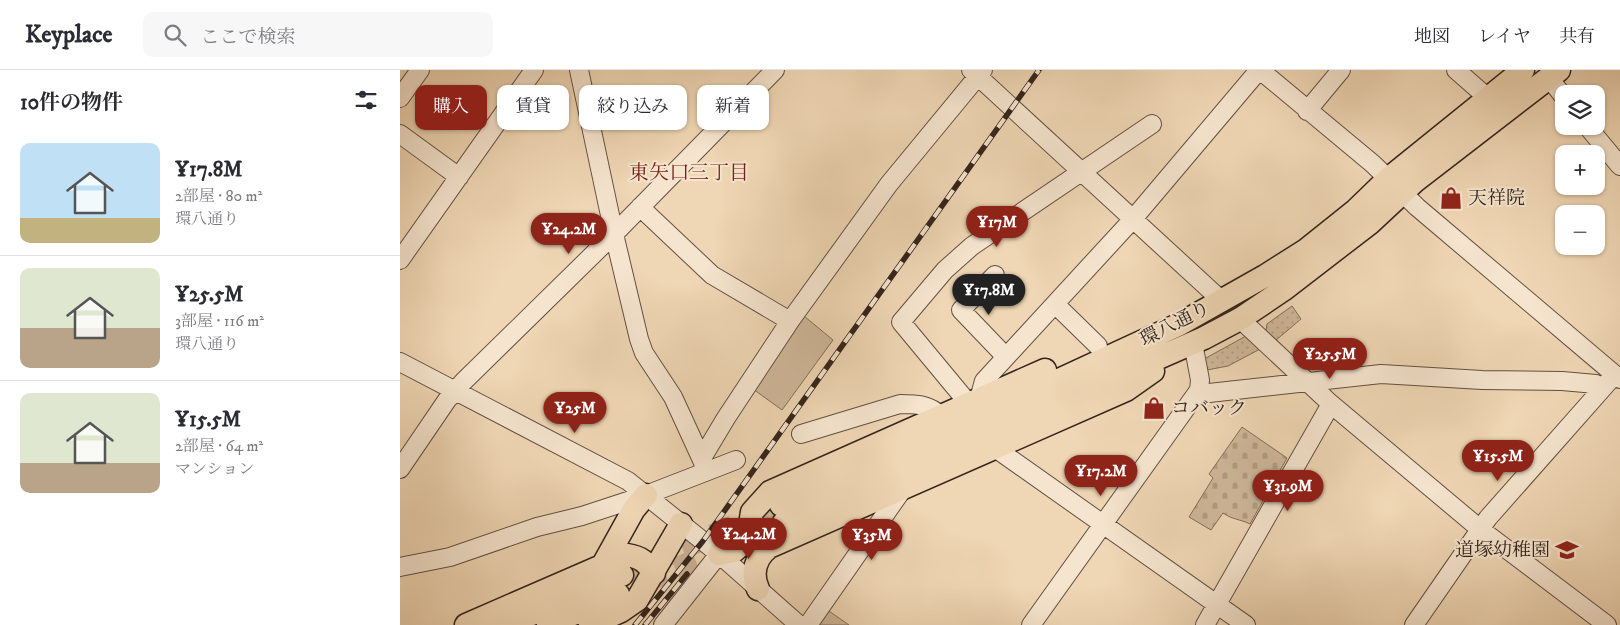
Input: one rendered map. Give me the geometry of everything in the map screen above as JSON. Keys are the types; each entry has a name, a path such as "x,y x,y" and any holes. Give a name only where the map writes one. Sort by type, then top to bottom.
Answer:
{"main road":[{"name":"環八通り","path":"782,523 1198,340 1240,319 1283,290 1362,229 1395,186 1488,98 1523,70"},
{"name":"環八通り","path":"782,523 996,409 1180,324 1306,250 1356,210 1395,186 1554,74"},
{"path":"719,554 729,554 739,548 746,539 752,512 770,492 1134,331 1180,324"},
{"path":"750,523 752,529 760,538 767,541 782,523 899,490 1126,390 1198,340"},
{"path":"618,576 634,509 646,495"},
{"path":"758,590 754,572 757,560 769,547 782,523"},
{"path":"590,625 621,611 637,600 681,524"},
{"path":"548,625 618,576 627,555 637,556 646,562 654,573"},
{"path":"466,625 618,576"},
{"path":"506,625 618,576"}],"street":[{"path":"400,98 420,70"},
{"path":"400,260 534,70"},
{"path":"580,70 614,234 644,353 673,397 704,464"},
{"path":"400,469 455,391 614,234 775,70"},
{"path":"1152,124 972,246 946,270 901,322 974,402 984,381 1133,219 1259,70 1373,164 1395,186 1619,375 1602,388 1480,529 1414,625"},
{"path":"1307,111 1341,70"},
{"path":"1456,70 1488,98"},
{"path":"704,464 726,418 790,321 889,184 978,72 1082,172 1221,300"},
{"path":"400,134 459,176"},
{"path":"1594,135 1620,166"},
{"path":"640,207 712,275 790,321"},
{"path":"995,274 961,310 1006,357"},
{"path":"1055,304 1098,346"},
{"path":"1240,319 1332,404 1480,529 1608,625"},
{"path":"1031,625 1199,390 1198,340"},
{"path":"400,362 628,481 719,554 799,625"},
{"path":"1199,390 1210,393 1381,374 1482,380 1562,381 1596,384 1602,388"},
{"path":"801,434 900,404 916,404 934,409 941,416"},
{"path":"1205,625 1332,404"},
{"path":"994,448 1246,625"},
{"path":"400,568 450,557 537,527 582,516 646,495 704,464 736,460"},
{"path":"808,625 900,493 899,490"},
{"path":"663,625 719,554"}],"green space":[{"path":"1292,306 1301,319 1275,341 1266,330 1267,324"},
{"path":"804,316 833,340 782,410 753,389"},
{"path":"1246,336 1262,348 1228,366 1207,370 1204,360 1206,358"},
{"path":"1242,427 1287,458 1250,524 1223,513 1211,530 1189,517 1213,478 1209,474"},
{"path":"768,502 783,535 768,535 757,526"},
{"path":"829,611 849,625 819,625"}],"tunnel":[{"path":"622,575 768,511"},
{"path":"645,582 784,522"}],"railway":[{"path":"635,625 703,541 1039,70"},
{"path":"645,625 687,574"}],"place":[{"name":"天祥院","path":"1451,198"},
{"name":"コバック","path":"1154,408"},
{"name":"道塚幼稚園","path":"1567,550"}],"district":[{"name":"東矢口三丁目","path":"689,173"}]}
